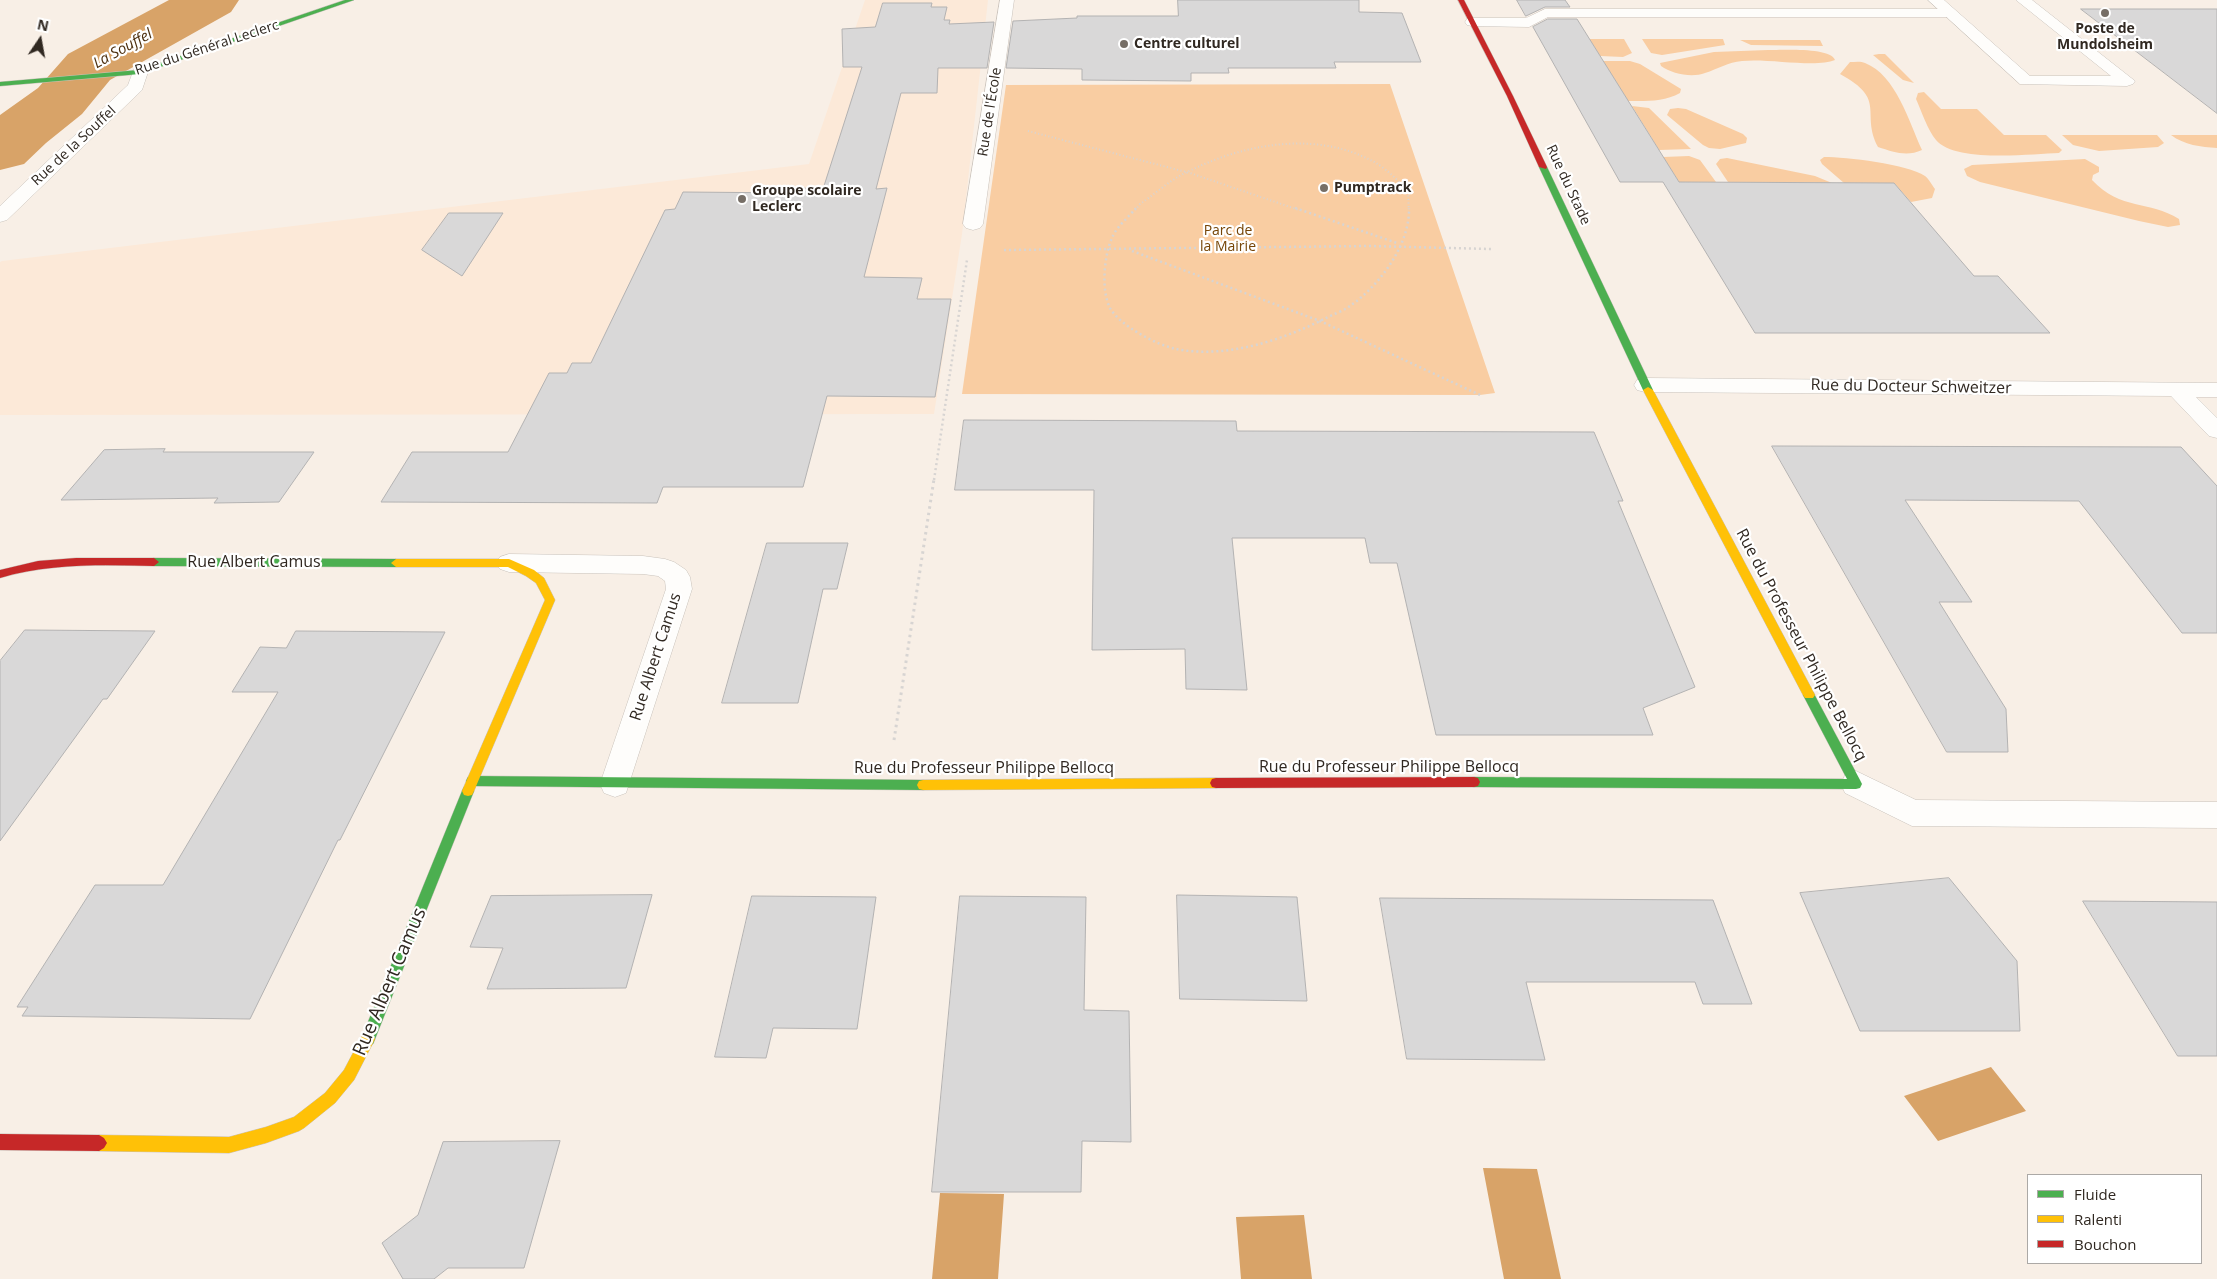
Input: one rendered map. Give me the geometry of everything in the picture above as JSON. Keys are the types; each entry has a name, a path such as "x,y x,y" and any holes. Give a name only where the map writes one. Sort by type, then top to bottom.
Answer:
{"street":[{"name":"Rue du Général Leclerc","path":"0,84 140,72 351,0"},
{"name":"Rue de l'École","path":"973,224 1007,0"},
{"name":"Rue du Stade","path":"1461,0 1510,96 1645,385"},
{"path":"1935,0 2026,81 2127,81 2023,0"},
{"path":"1472,22 1529,23 1545,13 1950,13"},
{"name":"Rue de la Souffel","path":"0,216 136,87 140,72"},
{"name":"Rue du Docteur Schweitzer","path":"1645,385 2217,390"},
{"name":"Rue du Professeur Philippe Bellocq","path":"472,781 615,784 887,785 1359,782 1856,784 1645,385"},
{"path":"2177,390 2217,431"},
{"name":"Rue Albert Camus","path":"0,574 22,567 50,562 509,563 643,565 665,568 677,577 679,589 615,784"},
{"name":"Rue Albert Camus","path":"0,1142 229,1145 299,1123 330,1098 350,1075 369,1038 472,781 550,600 546,586 533,574 509,563"},
{"path":"1856,784 1912,813 2217,815"}],"path":[{"path":"989,120 1186,172 1401,245"},
{"path":"1289,143 1330,145 1360,154 1388,170 1408,194 1408,218 1401,245 1383,275 1350,306 1300,331 1250,347 1206,351 1176,349 1134,332 1110,308 1102,278 1107,251 1112,237 1140,204 1186,172 1241,151 1289,143"},
{"path":"887,785 973,224"},
{"path":"969,250 1107,251 1401,245 1490,249"},
{"path":"1129,250 1320,321 1480,395"}],"shaded area":[{"name":"Groupe scolaire Leclerc","path":"865,0 988,0 962,234 934,414 0,415 0,262 2,261 809,164"},
{"path":"1991,1067 2026,1111 1938,1141 1904,1096"},
{"path":"1483,1168 1537,1169 1561,1279 1504,1279"},
{"path":"940,1193 1004,1194 998,1279 932,1279"},
{"path":"1304,1215 1312,1279 1241,1279 1236,1217"}],"green space":[{"path":"1589,39 1624,39 1632,53 1623,57 1600,56"},
{"path":"1642,39 1723,39 1725,45 1662,55 1651,53"},
{"path":"1740,40 1820,40 1823,46 1751,45"},
{"path":"1815,51 1832,56 1835,60 1816,63 1742,61 1694,75 1671,71 1661,66 1660,63 1714,52"},
{"path":"1885,54 1914,83 1903,80 1873,55"},
{"path":"1603,61 1630,61 1640,64 1681,89 1680,93 1649,101 1628,101"},
{"path":"1850,62 1865,63 1876,69 1885,78 1900,100 1922,150 1905,153 1878,147 1873,135 1868,99 1864,91 1840,74"},
{"name":"Parc de la Mairie","path":"1390,84 1495,393 1480,395 962,394 1006,85"},
{"path":"1924,92 1941,109 1977,109 2004,135 2046,135 2062,150 2059,153 1994,156 1959,152 1946,147 1933,136 1916,99 1918,93"},
{"path":"1632,106 1649,108 1691,149 1659,150"},
{"path":"1670,109 1686,109 1743,134 1747,138 1746,143 1720,149 1709,148 1703,145 1667,115"},
{"path":"2062,135 2157,135 2164,143 2158,147 2099,151 2073,145"},
{"path":"2171,135 2217,135 2217,148 2187,143"},
{"path":"1689,156 1700,160 1716,182 1679,182 1663,157"},
{"path":"1824,157 1861,160 1905,168 1916,172 1925,176 1935,189 1932,198 1911,202 1894,183 1844,183 1822,164 1820,160"},
{"path":"1727,158 1815,176 1832,183 1728,182 1716,164 1720,159"},
{"path":"2085,159 2099,167 2099,172 2093,175 2092,180 2103,190 2124,201 2168,213 2179,219 2180,225 2168,227 2139,221 1980,182 1967,176 1964,169 1972,165"}],"building":[{"path":"1178,0 1359,0 1359,12 1402,13 1421,62 1334,62 1336,68 1228,68 1229,73 1191,73 1191,81 1082,80 1082,69 1006,68 1013,21 1077,18 1077,16 1178,16"},
{"path":"1517,0 1565,0 1570,7 1545,7 1526,16"},
{"path":"883,3 932,3 931,7 947,7 944,20 950,20 949,24 994,22 987,68 938,68 937,93 901,93 876,189 887,188 864,277 922,278 917,299 951,299 935,397 827,396 803,487 663,487 657,503 381,502 412,452 508,452 549,373 567,373 572,363 591,363 665,210 675,209 683,192 800,193 801,188 823,189 862,67 843,67 842,29 875,27"},
{"path":"2081,9 2217,9 2217,113"},
{"path":"1548,19 1577,19 1679,182 1894,183 1974,276 1998,276 2050,333 1755,333 1663,182 1620,182 1533,27"},
{"path":"449,213 503,213 462,276 422,250"},
{"path":"964,420 1236,421 1237,431 1594,432 1623,501 1618,501 1695,687 1643,708 1653,735 1436,735 1397,563 1370,563 1365,538 1232,538 1247,690 1186,689 1185,649 1092,650 1094,490 955,490"},
{"path":"1772,446 2181,447 2217,486 2217,633 2182,633 2079,501 1905,500 1972,602 1939,602 2006,709 2008,752 1947,752"},
{"path":"165,449 163,452 314,452 279,502 214,503 218,498 61,500 104,450"},
{"path":"767,543 848,543 837,589 823,589 798,703 722,703"},
{"path":"25,630 155,631 107,699 103,699 0,841 0,661"},
{"path":"296,631 445,632 340,840 338,840 250,1019 22,1016 28,1007 17,1007 95,885 163,885 278,692 232,692 260,647 286,648"},
{"path":"1949,878 2017,961 2020,1031 1860,1031 1800,893"},
{"path":"652,895 626,988 487,989 503,948 470,947 491,896"},
{"path":"1177,895 1297,897 1307,1001 1180,999"},
{"path":"752,896 876,897 857,1029 773,1028 766,1058 715,1057"},
{"path":"960,896 1086,897 1084,1010 1129,1011 1131,1142 1082,1141 1081,1192 932,1192"},
{"path":"1380,898 1713,900 1752,1004 1703,1004 1695,982 1526,982 1545,1060 1407,1059"},
{"path":"2083,901 2217,902 2217,1056 2178,1056"},
{"path":"560,1141 524,1268 448,1268 434,1279 403,1279 382,1243 418,1215 443,1142"}],"waterway":[{"name":"La Souffel","path":"0,150 23,129 60,101 89,67 211,0"}],"traffic: fast":[{"path":"0,84 140,72 351,0"},
{"path":"1543,167 1648,390"},
{"path":"154,562 396,563"},
{"path":"1474,782 1856,784 1809,695"},
{"path":"472,781 923,785"},
{"path":"368,1039 468,791"}],"traffic: slow":[{"path":"1648,390 1809,695"},
{"path":"396,563 509,563 530,573 540,581 550,600 468,791"},
{"path":"923,785 1216,783"},
{"path":"99,1143 229,1145 266,1135 299,1123 330,1098 349,1075 368,1039"}],"traffic: jam":[{"path":"1461,0 1510,96 1543,167"},
{"path":"0,574 38,565 57,563 96,561 154,562"},
{"path":"1216,783 1474,782"},
{"path":"0,1142 99,1143"}],"place":[{"name":"Poste de Mundolsheim","path":"2105,13"},
{"name":"Centre culturel","path":"1124,44"},
{"name":"Pumptrack","path":"1324,188"},
{"name":"Groupe scolaire Leclerc","path":"742,199"}]}
